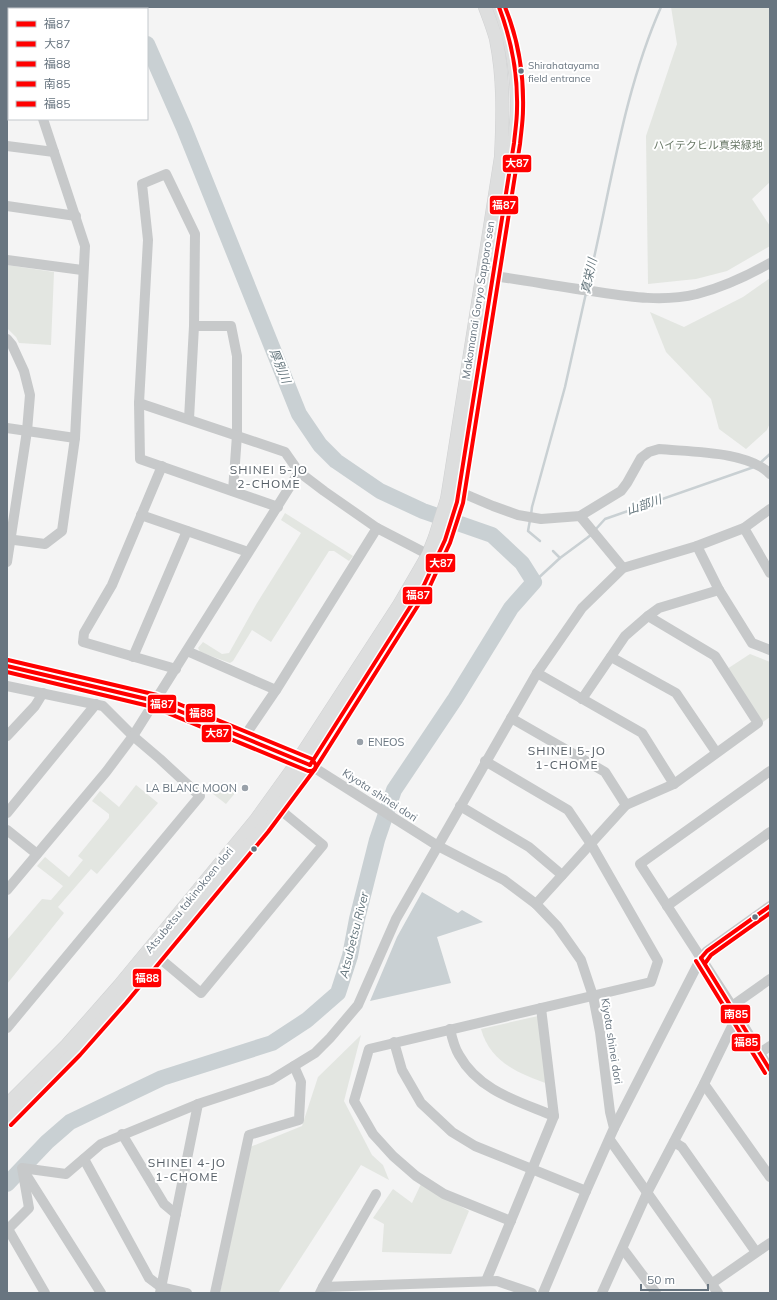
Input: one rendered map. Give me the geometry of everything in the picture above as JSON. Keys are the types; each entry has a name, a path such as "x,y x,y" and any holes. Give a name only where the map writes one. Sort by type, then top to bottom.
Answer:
{"main road":[{"name":"Makomanai Goryo Sapporo sen","path":"485,7 495,38 500,66 503,113 501,156 488,275"},
{"name":"Makomanai Goryo Sapporo sen","path":"305,763 424,585 453,495 488,275 514,143 517,101 513,55 505,22 499,7"},
{"name":"Atsubetsu takinokoen dori","path":"9,1112 76,1051 157,956 278,808 305,763"},
{"name":"Atsubetsu takinokoen dori","path":"9,1112 119,986 255,821 305,763"}],"street":[{"path":"9,539 45,544 62,531 75,438 82,270 85,246 43,120"},
{"path":"7,146 54,152"},
{"path":"189,419 194,326 195,234 166,174 142,184 148,240 139,403 140,458 278,507"},
{"path":"7,206 76,216"},
{"path":"7,260 82,270"},
{"path":"488,275 640,298 669,298 696,294 719,287 748,275 770,263"},
{"path":"194,326 231,326 237,356 237,435 233,491"},
{"path":"7,339 12,345 24,370 30,395 27,431 9,539 7,562"},
{"path":"139,403 285,452 299,472 324,491 377,528 432,557"},
{"path":"7,428 75,438"},
{"path":"453,495 493,506 518,515 541,519 582,519 621,491 628,483 641,458 648,452 659,449 731,456 746,460 768,472"},
{"path":"162,466 112,586 84,633 83,642 176,669"},
{"path":"7,890 106,772 133,736 299,472"},
{"path":"22,1168 66,1174 101,1144 122,1134 198,1104 271,1080 314,1053 330,1038 358,1005 396,919 485,761 537,673 582,608 623,568 697,546 744,528 770,509"},
{"path":"141,515 248,552"},
{"path":"582,519 623,568"},
{"path":"244,737 276,690 377,528"},
{"path":"744,528 770,573"},
{"path":"133,657 187,531"},
{"path":"697,546 719,590 752,643 770,650"},
{"path":"582,699 624,636 648,616 659,608 719,590"},
{"path":"536,904 626,805 674,784 716,752 758,723 715,656 648,616"},
{"path":"187,651 276,690"},
{"path":"611,657 676,693 716,752"},
{"name":"Kiyota shinei dori","path":"7,666 155,701 305,763 438,846 504,880 536,904 557,926 581,960 593,996 600,1032 610,1112 614,1128"},
{"path":"537,673 642,733 674,784"},
{"path":"7,686 103,706 133,736 200,796 7,1028"},
{"path":"7,736 35,706 43,693"},
{"path":"7,813 96,704"},
{"path":"511,718 605,772 626,805"},
{"path":"485,761 568,810 591,844 658,961 651,982 369,1049 354,1101 373,1134 393,1156 416,1176 444,1194 511,1221"},
{"path":"770,771 640,864 732,1006 770,1070"},
{"path":"460,806 528,847 562,875"},
{"path":"157,956 201,993 323,845 278,808"},
{"path":"7,830 37,854"},
{"path":"667,906 770,832"},
{"path":"543,1293 614,1128 701,958 707,951 770,906"},
{"path":"732,1006 770,979"},
{"path":"486,1281 554,1116 541,1008"},
{"path":"602,1293 647,1193 738,1016"},
{"path":"450,1029 459,1056 476,1078 496,1092 554,1116"},
{"path":"394,1042 402,1070 421,1103 452,1132 475,1146 586,1192"},
{"path":"760,1053 770,1046"},
{"path":"215,1293 249,1135 299,1120 301,1082 294,1066"},
{"path":"704,1084 770,1177"},
{"path":"161,1290 198,1104"},
{"path":"122,1134 164,1204 176,1214"},
{"path":"610,1140 718,1293"},
{"path":"674,1142 682,1147 756,1252"},
{"path":"84,1159 150,1278 161,1290 187,1293"},
{"path":"22,1168 29,1208 8,1230 45,1293"},
{"path":"22,1168 101,1293"},
{"path":"322,1290 376,1194"},
{"path":"712,1284 770,1243"},
{"path":"623,1249 656,1293"},
{"path":"322,1290 393,1289 456,1282 497,1281 532,1293"},
{"path":"451,1293 456,1282"}],"green space":[{"name":"ハイテクヒル真栄緑地","path":"671,7 770,7 770,182 752,199 770,226 770,246 727,271 696,279 648,284 646,136 677,44"},
{"path":"7,265 54,272 51,345 19,343 16,337 7,328"},
{"path":"770,278 770,423 767,430 746,449 719,429 711,399 666,352 650,312 684,327 743,297"},
{"path":"285,513 353,556 349,561 334,551 329,551 271,642 252,630 233,661 230,663 200,652 198,648 203,642 222,654 229,653 257,603 301,533 281,520"},
{"path":"750,654 770,662 770,717 763,722 727,669"},
{"path":"222,782 236,792 226,804 213,794"},
{"path":"136,785 158,803 97,874 91,869 58,907 64,913 7,984 7,940 42,899 51,900 63,886 37,866 45,857 69,877 83,860 78,856 109,818 109,814 92,801 100,791 119,807"},
{"path":"538,1016 548,1084 516,1070 498,1058 485,1040 481,1029"},
{"path":"361,1035 344,1101 372,1155 383,1165 389,1180 361,1165 278,1293 220,1293 250,1147 302,1126 318,1077"},
{"path":"421,1184 469,1211 451,1254 382,1252 384,1224 373,1218 393,1189 412,1203"}],"shaded area":[{"path":"422,892 458,913 462,910 483,922 437,937 451,983 370,1001 397,937"}],"waterway":[{"name":"真栄川","path":"587,288 618,146 636,75 661,7"},
{"name":"Atsubetsu River","path":"7,1184 47,1142 70,1122 162,1078 272,1043 307,1020 338,993 350,956 357,919 377,840 394,790 455,699 511,608 534,582 522,563 492,535 423,511 380,491 336,461 320,445 299,414 184,128 148,46"},
{"name":"真栄川","path":"531,515 565,387 586,293"},
{"name":"山部川","path":"760,463 770,454"},
{"name":"山部川","path":"595,530 605,519 754,467"},
{"name":"真栄川","path":"530,520 528,531 540,541"},
{"name":"山部川","path":"534,582 560,558 592,534"},
{"name":"真栄川","path":"553,551 560,558"}],"transit line":[{"name":"福87","path":"310,765 424,585 445,540 457,502 514,143 517,113 517,96 513,57 499,7"},
{"name":"大87","path":"7,672 153,707 308,771 315,769 429,588 450,543 463,503 520,144 523,114 521,70 517,44 505,7"},
{"name":"福88","path":"8,660 157,695 312,759 316,765 315,769 268,832 126,1003 80,1055 11,1125"},
{"name":"福87","path":"7,666 155,701 310,765"},
{"name":"南85","path":"701,958 707,951 770,906"},
{"name":"福85","path":"706,962 711,955 770,913"},
{"name":"南85","path":"701,958 770,1070"},
{"name":"福85","path":"696,961 765,1073"}],"place":[{"name":"Shirahatayama field entrance","path":"521,71"},
{"name":"ENEOS","path":"360,742"},
{"name":"LA BLANC MOON","path":"245,788"}],"district":[{"name":"SHINEI 5-JO 2-CHOME","path":"269,477"},
{"name":"SHINEI 5-JO 1-CHOME","path":"567,758"},
{"name":"SHINEI 4-JO 1-CHOME","path":"187,1170"}],"water label":[{"name":"厚別川","path":"280,366"}]}
